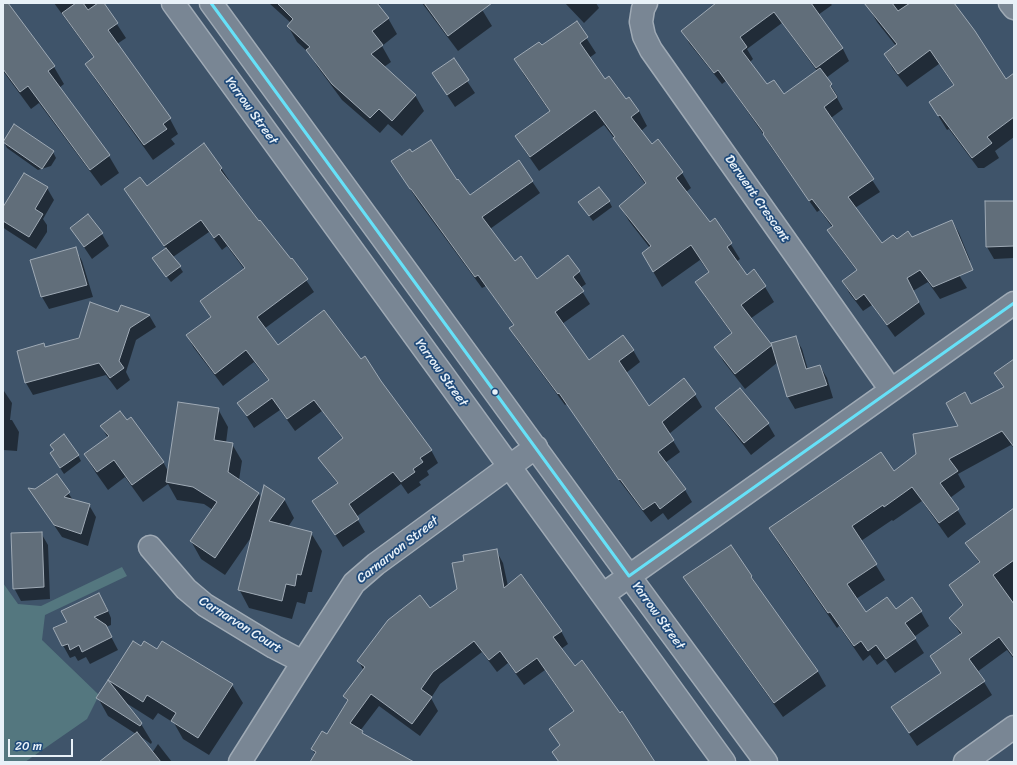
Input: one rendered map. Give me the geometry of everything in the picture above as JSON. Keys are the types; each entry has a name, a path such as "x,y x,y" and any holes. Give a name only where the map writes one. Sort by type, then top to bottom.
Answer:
{"street":[{"name":"Yarrow Street","path":"173,3 509,467 604,594 724,762"},
{"name":"Yarrow Street","path":"211,3 766,762"},
{"name":"Derwent Crescent","path":"646,3 643,9 641,22 644,36 651,50 891,390"},
{"path":"1010,3 1014,8"},
{"path":"604,594 1014,303"},
{"name":"Carnarvon Street","path":"240,762 354,582 536,447"},
{"name":"Carnarvon Court","path":"150,547 181,584 205,605 274,648 303,662"},
{"path":"965,762 1014,727"}],"green space":[{"path":"122,567 127,576 45,615 42,640 99,695 87,719 25,762 3,762 3,583 18,604 41,606"}],"building":[{"path":"3,3 8,3 55,66 48,71 110,155 90,170 28,86 20,92 3,69"},
{"path":"76,3 83,3 88,10 98,3 104,3 118,23 108,30 171,118 163,124 167,129 144,145 85,64 94,57 62,13"},
{"path":"277,3 377,3 389,18 372,31 383,45 371,54 416,95 392,121 379,109 370,118 332,84 306,50 310,47 287,26 293,19"},
{"path":"424,3 492,3 448,36"},
{"path":"716,3 811,3 843,48 816,68 774,12 740,37 747,47 742,51 767,84 774,80 784,94 820,68 832,84 830,86 837,97 824,107 874,179 848,197 882,243 893,235 897,239 908,231 912,237 952,220 973,270 933,287 920,270 907,278 919,302 887,325 864,294 856,300 842,281 857,270 827,230 833,226 812,199 809,201 763,134 764,133 718,70 714,73 681,31"},
{"path":"864,3 892,3 898,11 910,3 954,3 975,31 1006,79 1014,73 1014,117 987,137 992,143 972,158 940,115 938,116 929,102 954,85 930,50 898,74 884,54 897,44"},
{"path":"577,21 588,37 580,43 605,79 609,76 626,99 629,97 639,111 631,117 652,144 658,139 683,172 676,178 710,222 715,218 732,243 727,247 747,275 754,269 766,286 741,305 772,345 735,374 714,347 732,333 695,282 709,272 691,245 653,272 642,253 651,246 619,206 646,183 613,138 615,137 595,110 530,157 515,136 550,111 514,59 539,42 542,45"},
{"path":"454,58 469,80 447,95 432,73"},
{"path":"14,124 54,151 42,169 3,142"},
{"path":"431,140 457,180 458,179 470,195 519,160 533,181 482,217 515,261 521,256 537,279 568,255 580,271 573,277 584,291 555,312 589,360 623,335 634,350 619,361 649,406 684,378 696,394 662,422 674,440 658,452 686,489 660,509 655,502 643,510 620,479 619,480 559,393 558,394 509,328 514,325 478,275 475,277 391,161 410,149 412,152"},
{"path":"204,143 222,168 220,170 259,221 260,220 308,279 257,317 278,345 324,310 361,359 365,356 381,381 432,450 420,458 423,462 413,469 415,472 401,482 393,472 349,504 359,519 335,535 312,501 338,483 318,458 343,438 314,400 287,419 272,398 247,416 237,403 269,380 246,350 215,374 186,335 211,317 200,301 245,268 219,234 214,238 201,220 164,246 124,189 140,177 147,186"},
{"path":"24,173 48,187 35,209 43,214 29,237 3,221 3,207"},
{"path":"599,187 610,201 589,216 578,202"},
{"path":"985,201 1014,201 1014,246 986,247"},
{"path":"88,214 103,233 84,247 70,228"},
{"path":"76,247 87,285 41,297 30,260"},
{"path":"166,248 181,266 166,277 152,258"},
{"path":"90,302 118,312 121,305 150,315 130,328 119,361 124,368 110,378 99,363 25,383 17,351 44,343 45,347 79,338"},
{"path":"796,336 806,369 820,365 827,385 787,397 771,343"},
{"path":"1014,359 1014,447 1002,431 949,459 958,471 940,483 959,509 939,523 912,487 884,507 883,505 852,526 877,564 847,584 866,612 887,597 896,609 912,597 922,611 905,623 916,638 886,659 876,645 868,651 861,641 854,646 830,612 828,613 769,528 881,452 894,471 916,454 913,434 958,426 946,403 965,392 971,404 1004,387 994,373"},
{"path":"740,388 769,423 744,443 715,408"},
{"path":"178,402 219,408 214,440 233,443 228,472 259,493 215,558 190,541 217,502 193,487 166,482"},
{"path":"120,411 127,420 131,417 164,462 132,485 114,460 97,472 84,454 109,436 100,426"},
{"path":"64,434 79,455 60,468 50,453 54,450 50,445"},
{"path":"57,474 70,492 64,497 90,504 81,534 54,525 28,488 35,489"},
{"path":"264,485 285,499 269,521 312,532 301,575 297,574 295,586 286,584 282,601 238,590"},
{"path":"1014,508 1014,560 993,575 1014,604 1014,657 999,637 969,659 985,681 909,733 891,707 941,673 930,656 962,633 949,618 963,605 949,585 980,562 965,543"},
{"path":"42,532 44,587 13,589 11,533"},
{"path":"731,545 752,576 751,577 818,671 774,703 683,577"},
{"path":"497,549 504,588 521,574 562,631 553,637 575,666 582,660 620,713 622,711 655,762 559,762 552,752 560,745 549,729 574,711 537,658 516,673 500,651 489,660 474,641 433,672 421,689 432,697 412,724 371,694 350,723 363,731 362,733 414,762 310,762 316,752 311,749 322,731 327,734 348,700 343,696 365,667 357,661 388,620 420,595 430,608 457,589 452,563 464,561 463,555"},
{"path":"99,593 108,611 94,617 106,625 112,637 82,652 79,645 70,650 68,644 62,646 53,628 67,622 61,611"},
{"path":"133,641 141,646 144,641 157,649 162,641 233,684 198,738 171,721 176,713 147,695 143,702 108,680"},
{"path":"108,680 142,723 140,726 96,698"},
{"path":"137,732 161,762 99,762"}],"transit line":[{"path":"211,3 629,576 1014,303"}]}
